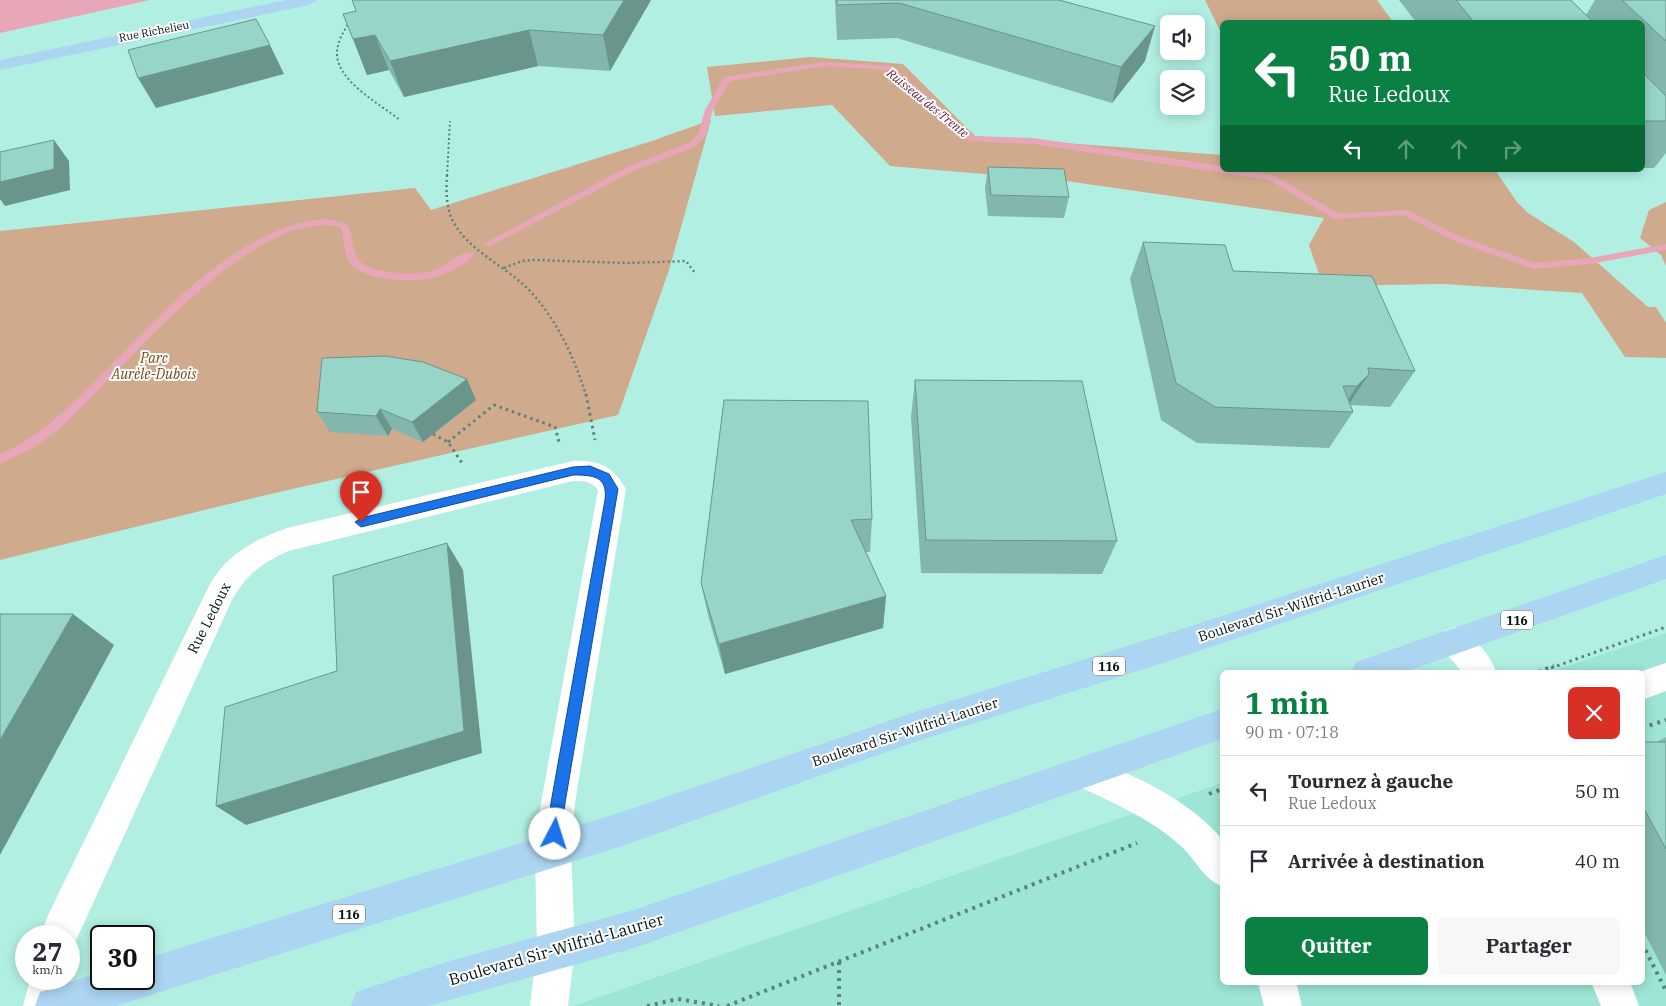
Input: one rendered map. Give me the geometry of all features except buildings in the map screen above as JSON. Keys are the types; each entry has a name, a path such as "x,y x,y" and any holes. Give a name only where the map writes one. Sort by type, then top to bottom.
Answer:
{"main road":[{"name":"Rue Richelieu","path":"0,65 309,0"},
{"name":"Boulevard Sir-Wilfrid-Laurier","path":"155,974 622,829 909,729 1170,647 1666,483"},
{"name":"116","path":"1373,670 1666,567"},
{"name":"Boulevard Sir-Wilfrid-Laurier","path":"370,1006 446,981 556,949 634,929 1085,772 1220,728"},
{"name":"Boulevard Sir-Wilfrid-Laurier","path":"54,1006 104,990"}],"street":[{"name":"Rue Ledoux","path":"63,925 220,593 228,579 248,559 273,545 287,540 573,471 590,470 598,473"},
{"path":"549,1006 556,949 553,850 558,803 611,500 612,489 605,477 598,473"},
{"path":"1455,642 1479,670"},
{"path":"1645,685 1666,677"},
{"path":"1085,772 1168,813 1184,824 1220,865"},
{"path":"1278,985 1283,1006"},
{"path":"1611,985 1620,1006"},
{"path":"42,1006 46,990"}],"path":[{"path":"354,15 338,39 338,60 342,72 354,88 384,106 400,120"},
{"path":"450,121 447,202 450,217 472,243 529,290 565,341 583,382 594,431 598,473"},
{"path":"504,268 522,261 535,260 627,263 686,261 695,273"},
{"path":"434,434 448,442 494,405 555,427"},
{"path":"1544,670 1666,627"},
{"path":"1645,727 1666,720"},
{"path":"727,1006 1111,853"},
{"path":"1645,949 1666,991"},
{"path":"839,961 839,1006"},
{"path":"648,1006 669,999 684,999 705,1006 719,1006"}],"shaded area":[{"path":"0,0 150,0 0,33"},
{"path":"1666,633 1666,1006 573,1006 1220,784 1220,985 1645,985 1645,670 1555,670"}],"green space":[{"path":"1205,0 1377,0 1392,20 1220,20 1220,31"},
{"path":"810,57 903,64 975,136 1220,155 1220,172 1496,172 1517,202 1528,213 1574,242 1648,307 1656,307 1666,323 1666,358 1625,357 1582,293 1443,284 1323,286 1309,245 1324,218 1066,181 890,166 832,105 715,116 707,67"},
{"name":"Parc Aurèle-Dubois","path":"711,120 669,270 618,415 266,495 0,560 0,231 415,188 431,210 652,141"},
{"path":"1666,202 1666,266 1661,255 1640,238 1649,210"}],"waterway":[{"name":"Ruisseau des Trente","path":"488,244 632,168 692,145 702,135 709,110 727,79 824,64 889,68 971,139 1034,141 1220,169"},
{"name":"Ruisseau des Trente","path":"1238,172 1272,178 1337,217 1404,212 1455,238 1534,266 1590,261 1666,247"},
{"name":"Ruisseau des Trente","path":"0,459 27,446 52,429 202,283 251,248 277,234 318,222 343,225 346,229 350,252 354,261 359,266 368,270 392,275 427,276 435,274 469,255"}],"route":[{"path":"361,522 573,471 590,470 605,477 609,483 612,489 611,500 558,803 555,834"}]}
